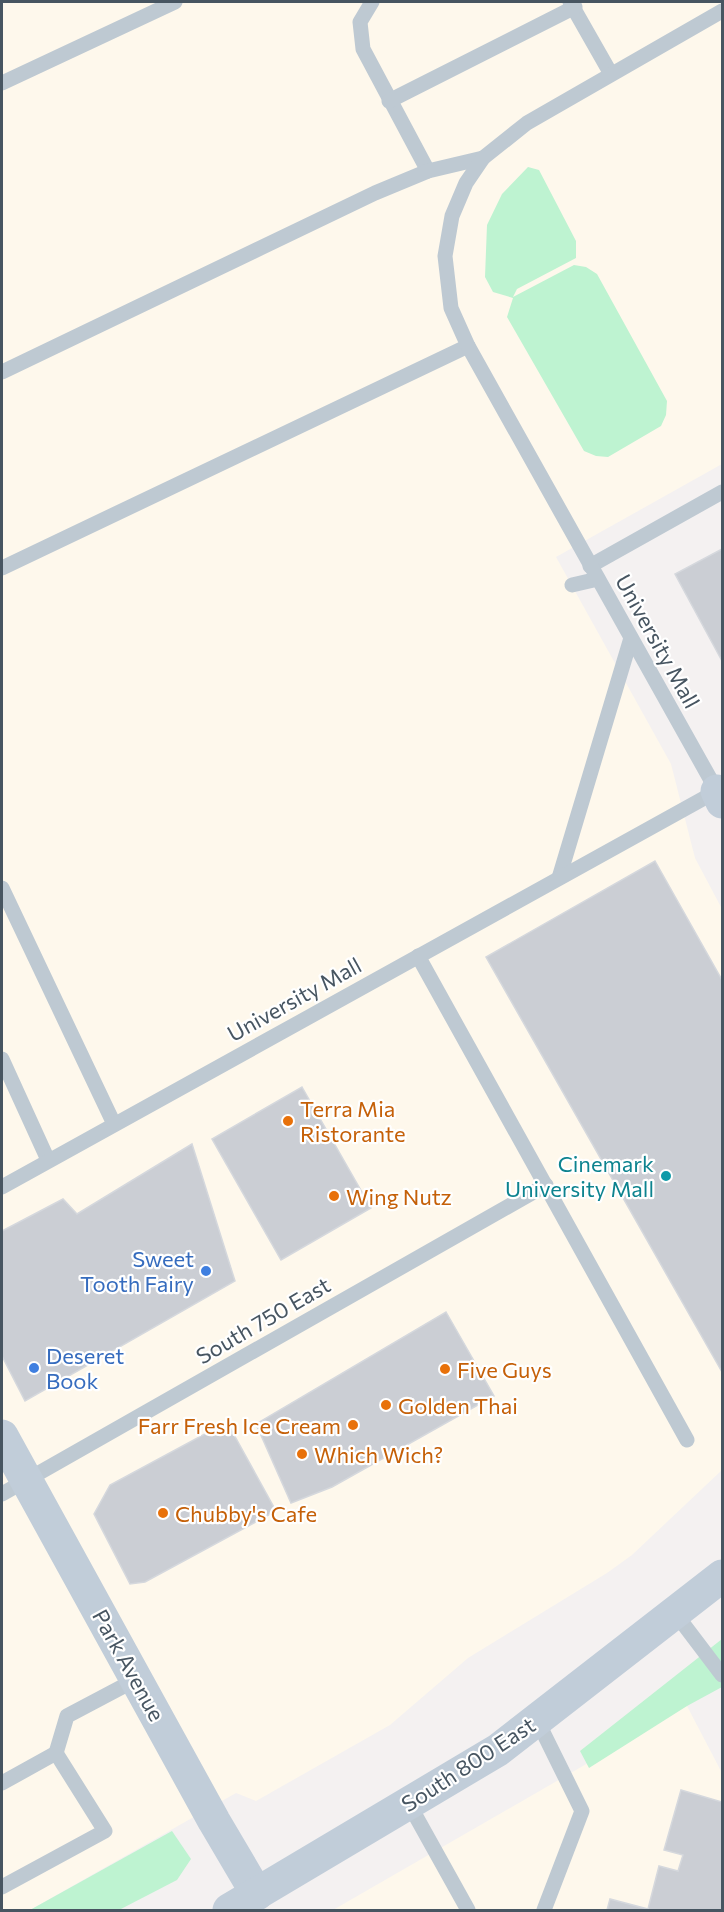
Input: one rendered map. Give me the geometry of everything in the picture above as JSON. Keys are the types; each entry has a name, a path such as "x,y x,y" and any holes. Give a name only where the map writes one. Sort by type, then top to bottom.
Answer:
{"main road":[{"name":"Park Avenue","path":"2,1436 14,1487 137,1679 214,1821 257,1894"},
{"name":"South 800 East","path":"229,1911 498,1750 723,1576"}],"lane":[{"path":"2,83 175,2"},
{"path":"372,2 360,22 363,50 428,171"},
{"path":"390,101 573,4 611,74"},
{"name":"University Mall","path":"2,1186 559,878 720,797 468,346 451,308 445,256 452,216 466,183 483,158 526,123 723,11"},
{"path":"2,372 375,193 428,171 483,158"},
{"path":"2,568 468,346"},
{"path":"590,566 723,492"},
{"path":"572,585 598,579"},
{"path":"559,878 631,638"},
{"path":"2,888 114,1124"},
{"path":"418,956 687,1440"},
{"path":"2,1059 48,1160"},
{"name":"South 750 East","path":"14,1487 546,1185"},
{"path":"675,1613 723,1675"},
{"path":"2,1783 56,1753 68,1716 137,1679"},
{"path":"537,1720 582,1811 544,1911"},
{"path":"2,1887 105,1831 56,1753"},
{"path":"409,1804 468,1911"}],"shaded area":[{"path":"2,2 722,2 722,464 556,557 671,764 695,858 722,909 722,1470 632,1555 607,1573 468,1658 390,1725 256,1801 236,1793 30,1910 2,1910"},
{"path":"687,1706 722,1773 722,1910 333,1910"}],"green space":[{"path":"528,167 539,170 576,241 576,258 517,289 513,297 574,265 586,267 597,274 667,401 666,415 661,426 608,457 596,456 584,451 507,317 513,298 493,292 485,277 487,225 502,194"},
{"path":"722,1639 722,1687 687,1706 589,1768 580,1751"},
{"path":"172,1831 191,1859 177,1880 119,1910 30,1910"}],"building":[{"path":"722,549 722,661 675,574"},
{"name":"Cinemark University Mall","path":"655,861 722,980 722,1372 486,957"},
{"path":"302,1087 371,1208 281,1260 212,1139"},
{"path":"192,1144 235,1281 25,1401 2,1356 2,1231 63,1199 77,1214"},
{"path":"446,1312 494,1396 332,1487 291,1503 256,1424"},
{"path":"227,1422 276,1511 145,1582 130,1584 94,1514 110,1485"},
{"path":"681,1790 722,1802 722,1910 607,1910 610,1899 648,1909 659,1866 678,1871 683,1855 664,1850"}],"place":[{"name":"Terra Mia Ristorante","path":"288,1121"},
{"name":"Cinemark University Mall","path":"666,1176"},
{"name":"Wing Nutz","path":"334,1196"},
{"name":"Sweet Tooth Fairy","path":"206,1271"},
{"name":"Deseret Book","path":"34,1368"},
{"name":"Five Guys","path":"445,1369"},
{"name":"Golden Thai","path":"386,1405"},
{"name":"Farr Fresh Ice Cream","path":"353,1425"},
{"name":"Which Wich?","path":"302,1454"},
{"name":"Chubby's Cafe","path":"163,1513"}]}
